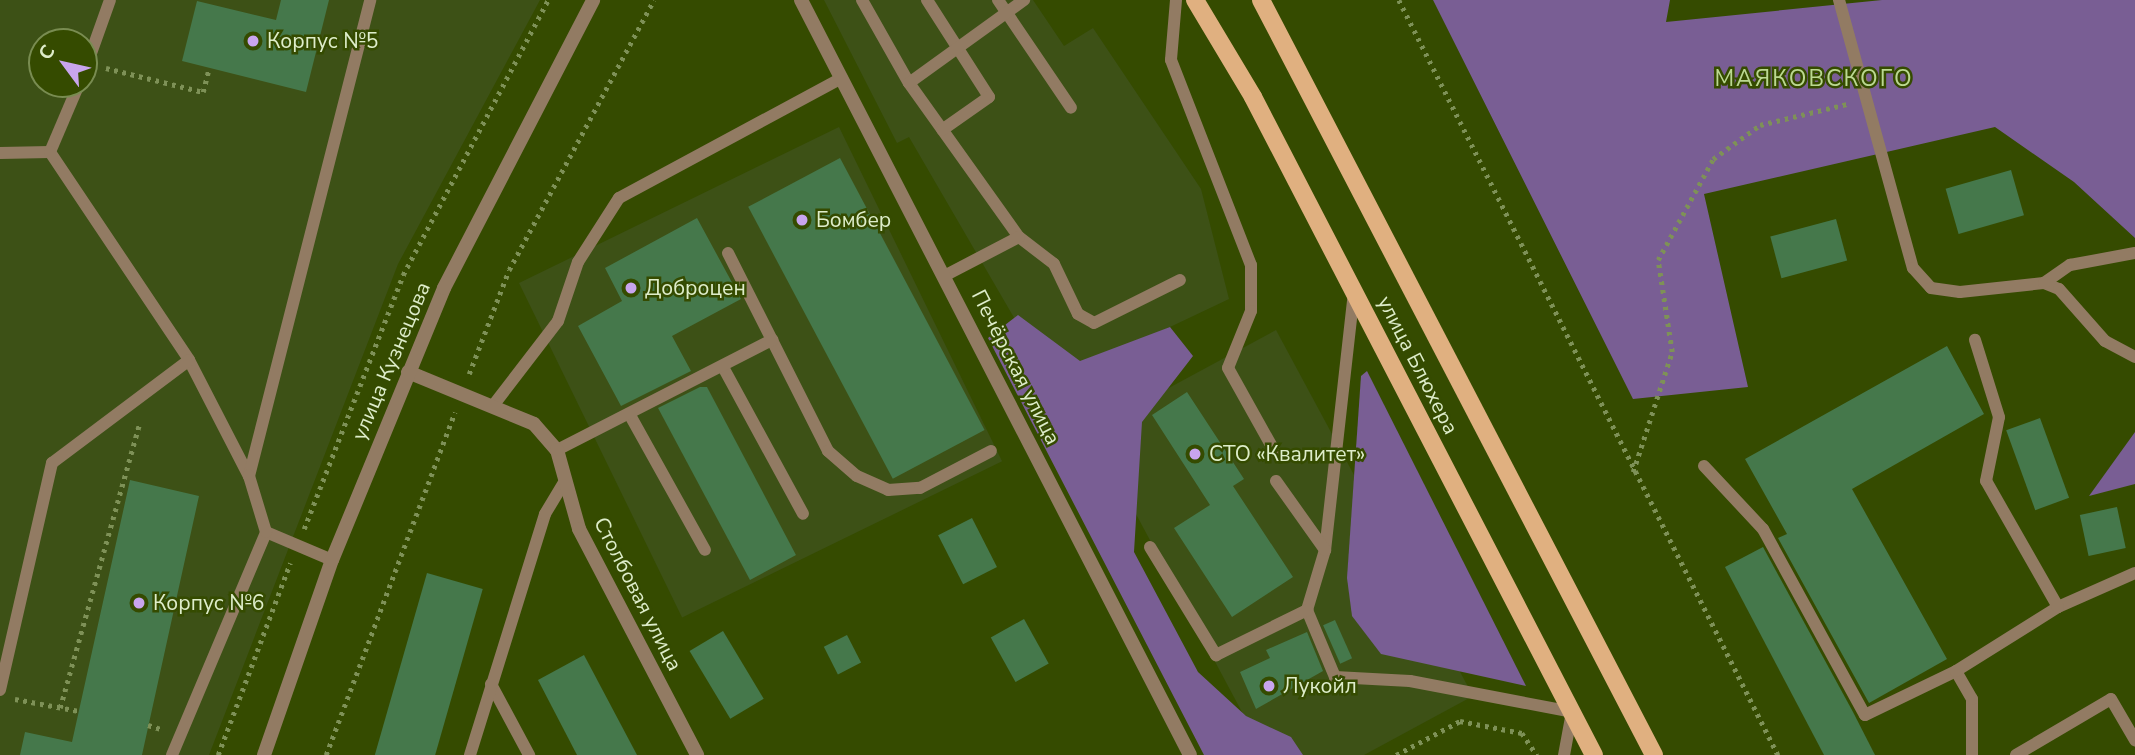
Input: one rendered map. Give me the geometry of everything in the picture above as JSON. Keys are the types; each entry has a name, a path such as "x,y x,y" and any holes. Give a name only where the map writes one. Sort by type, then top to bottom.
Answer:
{"main road":[{"name":"улица Блюхера","path":"1195,0 1354,291 1594,755"},
{"name":"улица Блюхера","path":"1261,0 1654,755"}],"street":[{"name":"улица Кузнецова","path":"264,755 332,560 444,288 593,0"},
{"name":"Печёрская улица","path":"801,0 946,275 1190,755"},
{"name":"Столбовая улица","path":"408,372 534,424 557,450 579,529 697,755"}],"lane":[{"path":"98,34 110,0"},
{"path":"249,476 370,0"},
{"path":"862,0 909,83 1019,237 1054,264 1078,314 1094,323 1180,280"},
{"path":"927,0 989,97 942,130"},
{"path":"998,0 1071,107"},
{"path":"909,83 1024,0"},
{"path":"1176,0 1171,60 1251,265 1251,311 1228,368 1275,452"},
{"path":"1839,0 1913,268 1931,288 1960,292 2045,282 2070,265 2135,253"},
{"path":"492,407 558,321 578,261 619,198 842,78"},
{"path":"50,152 73,98"},
{"path":"0,153 50,152"},
{"path":"50,152 189,360 249,476 266,532 172,755"},
{"path":"946,275 1019,237"},
{"path":"728,253 828,451 858,476 888,490 920,488 991,452"},
{"path":"2045,282 2059,289 2105,341 2135,357"},
{"path":"1354,291 1325,550 1307,610 1335,677 1410,681 1572,712 1564,755"},
{"path":"557,450 631,417 772,340"},
{"path":"1975,340 1998,417 1986,481 2058,607"},
{"path":"0,690 52,463 189,360"},
{"path":"723,367 803,514"},
{"path":"631,417 705,550"},
{"path":"1704,466 1763,528 1865,715 1956,671 2058,607 2135,573"},
{"path":"470,755 545,514 565,481"},
{"path":"1276,481 1325,550"},
{"path":"266,532 332,560"},
{"path":"1150,547 1216,654 1307,610"},
{"path":"1956,671 1972,699 1972,755"},
{"path":"491,684 529,755"},
{"path":"2016,755 2111,699 2135,740"}],"path":[{"path":"218,755 403,275 548,0"},
{"path":"326,755 509,270 654,0"},
{"path":"1399,0 1633,473 1778,755"},
{"path":"98,70 203,92 209,68"},
{"path":"1633,473 1672,352 1658,260 1713,159 1760,125 1867,100"},
{"path":"60,708 150,389"},
{"path":"0,696 79,711"},
{"path":"1396,755 1460,721 1522,733 1537,755"}],"shaded area":[{"path":"0,0 540,0 398,264 209,755 0,755"},
{"path":"824,0 1033,0 1064,46 1093,28 1201,189 1229,299 1052,383 909,137 897,143"},
{"path":"1433,0 1670,0 1666,22 1882,0 2135,0 2135,238 2074,182 1995,127 1704,194 1748,387 1633,399"},
{"path":"839,127 1002,461 682,617 519,283"},
{"path":"1018,315 1080,361 1170,327 1193,356 1142,422 1134,552 1198,672 1246,716 1291,737 1303,755 1204,755 988,338"},
{"path":"1276,330 1473,696 1364,755 1265,755 1091,430"},
{"path":"1367,371 1526,686 1381,654 1352,616 1347,578 1361,376"},
{"path":"2135,432 2135,484 2089,496"}],"building":[{"name":"Корпус №5","path":"281,0 329,0 306,92 182,61 197,1 276,20"},
{"path":"840,158 985,430 893,479 748,207"},
{"path":"2011,170 2024,215 1959,234 1946,189"},
{"path":"697,218 741,299 672,336 691,371 621,406 578,326 622,301 605,268"},
{"path":"1836,219 1847,261 1781,278 1770,237"},
{"path":"1947,346 1984,414 1852,489 1947,659 1869,703 1778,538 1787,534 1745,459"},
{"path":"700,387 707,387 796,555 750,580 658,408"},
{"path":"1187,392 1244,479 1233,486 1293,577 1232,617 1174,528 1210,505 1152,415"},
{"path":"2040,418 2069,498 2035,510 2006,430"},
{"name":"Корпус №6","path":"130,480 199,496 142,755 20,755 25,732 72,742"},
{"path":"2117,507 2126,548 2089,556 2080,515"},
{"path":"972,518 997,567 963,584 938,535"},
{"path":"1763,547 1875,755 1824,755 1725,567"},
{"path":"427,573 483,589 435,755 375,755"},
{"path":"1024,619 1049,664 1015,682 991,637"},
{"path":"1335,620 1352,658 1340,664 1323,625"},
{"path":"723,631 764,699 730,719 690,651"},
{"path":"1307,632 1323,671 1256,709 1240,672 1270,658 1266,650"},
{"path":"847,635 861,663 838,674 824,647"},
{"path":"584,655 637,755 577,755 538,680"}],"place":[{"name":"Корпус №5","path":"253,41"},
{"name":"Бомбер","path":"802,220"},
{"name":"Доброцен","path":"631,288"},
{"name":"СТО «Квалитет»","path":"1195,454"},
{"name":"Корпус №6","path":"139,603"},
{"name":"Лукойл","path":"1269,686"}],"district":[{"name":"МАЯКОВСКОГО","path":"1814,79"}]}
